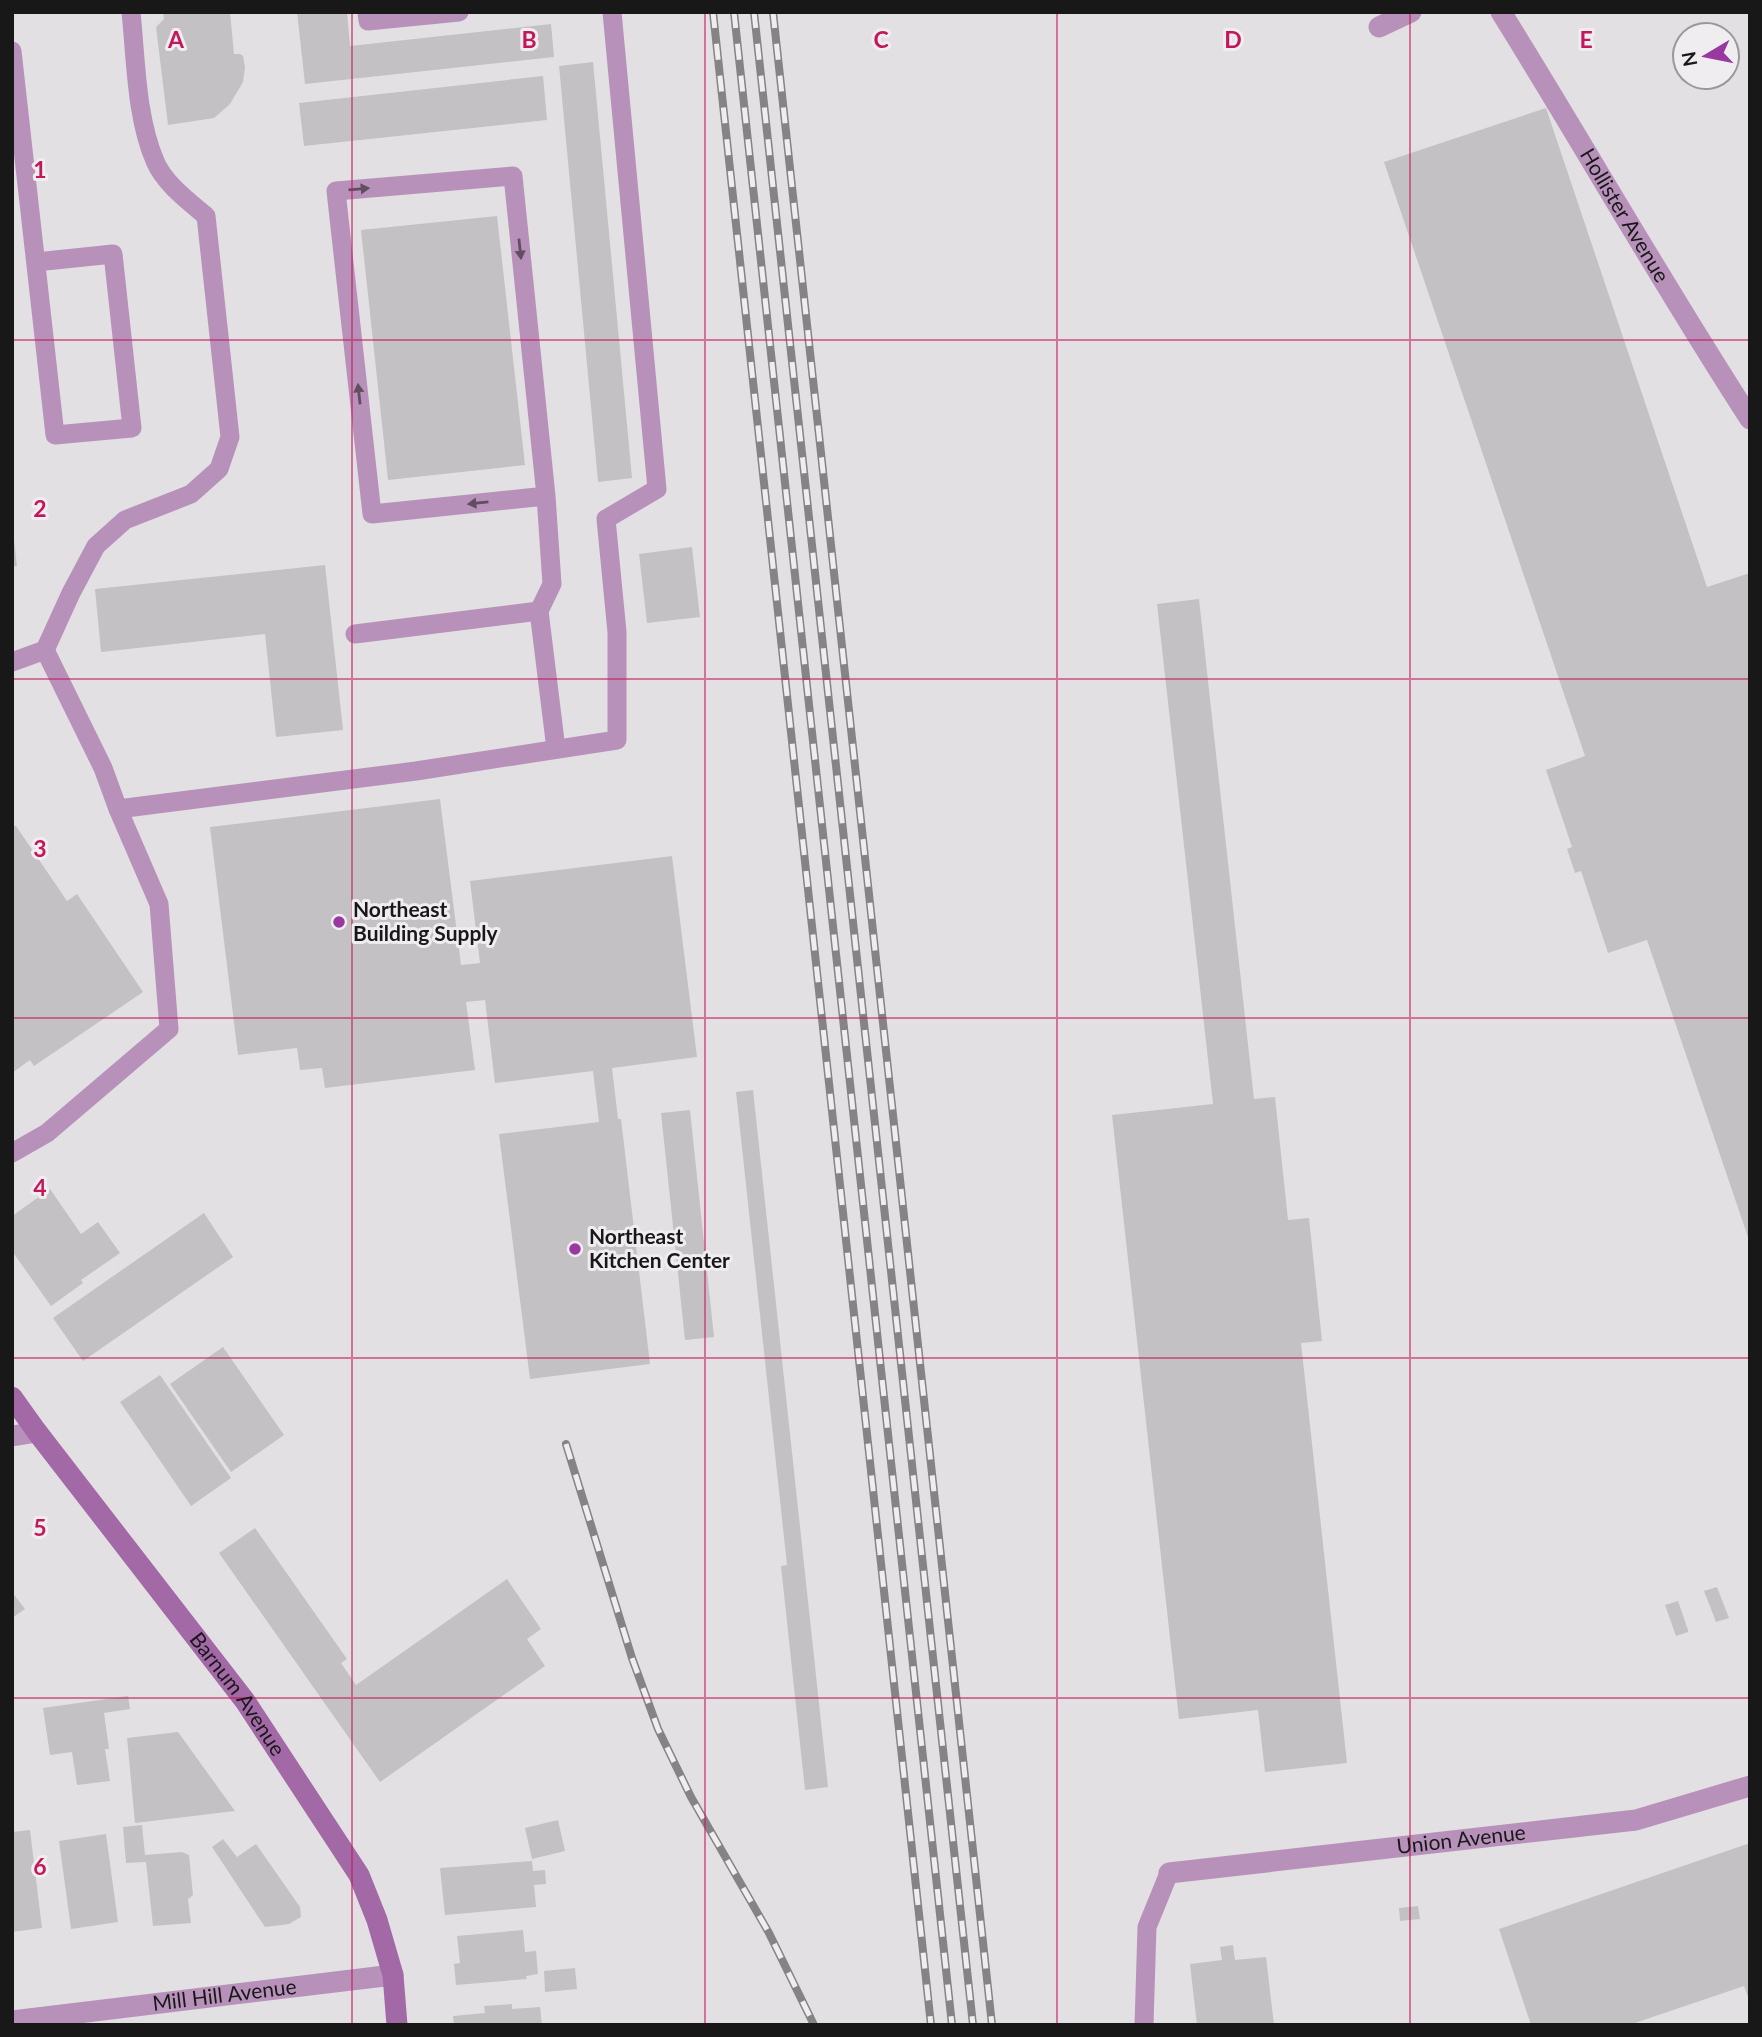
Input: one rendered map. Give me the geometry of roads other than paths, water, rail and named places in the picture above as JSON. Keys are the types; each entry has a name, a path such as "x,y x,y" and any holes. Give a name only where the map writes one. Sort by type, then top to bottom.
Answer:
{"main road":[{"name":"Barnum Avenue","path":"12,1396 245,1701 359,1875 377,1920 393,1975 397,2025"}],"street":[{"path":"1378,27 1411,12"},
{"name":"Hollister Avenue","path":"1501,12 1690,326 1750,419"},
{"path":"12,1436 37,1432"},
{"name":"Union Avenue","path":"1169,1873 1636,1820 1750,1786"},
{"name":"Mill Hill Avenue","path":"12,2021 393,1975"}],"lane":[{"path":"12,662 45,650 96,546 125,520 191,494 219,469 230,437 206,216 177,192 155,163 142,115 131,12"},
{"path":"367,12 368,21 459,12"},
{"path":"118,809 416,771 617,740 617,632 606,519 657,489 612,12"},
{"path":"12,51 55,435 132,428 113,254 36,262"},
{"path":"546,496 372,514 336,191 513,176 546,496 552,584 539,611 556,749"},
{"path":"355,634 539,611"},
{"path":"12,1153 47,1133 169,1029 159,904 103,768 45,650"},
{"path":"1144,2025 1147,1927 1169,1873"}],"railway":[{"path":"713,12 931,2025"},
{"path":"734,12 952,2025"},
{"path":"754,12 973,2025"},
{"path":"773,12 992,2025"},
{"path":"566,1444 632,1658 658,1729 691,1797 769,1933 814,2025"}],"place":[{"name":"Northeast Building Supply","path":"339,922"},
{"name":"Northeast Kitchen Center","path":"575,1249"}]}
